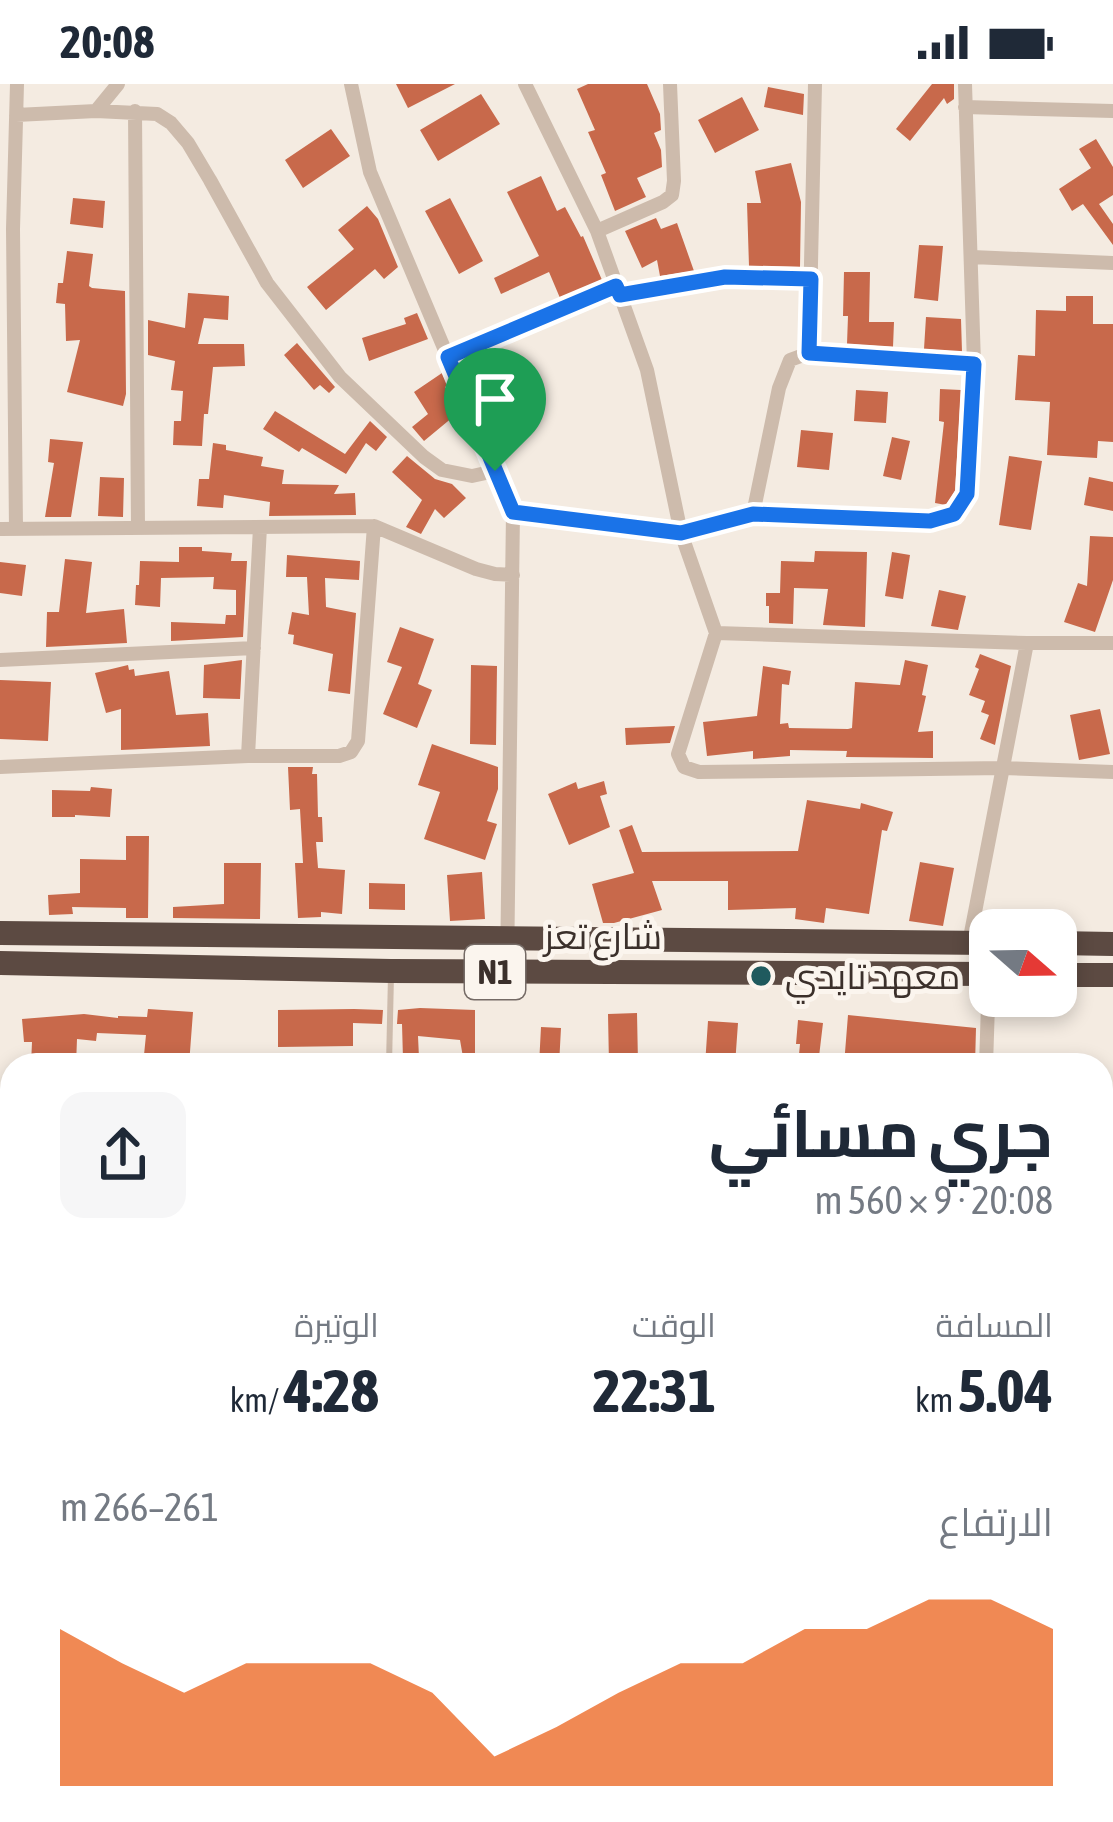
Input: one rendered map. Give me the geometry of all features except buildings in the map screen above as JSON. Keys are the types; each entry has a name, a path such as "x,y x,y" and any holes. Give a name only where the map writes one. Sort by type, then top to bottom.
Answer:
{"highway":[{"name":"شارع تعز","path":"0,933 969,943"},
{"path":"1077,943 1113,944"},
{"name":"شارع تعز","path":"0,964 969,974"},
{"path":"1077,975 1113,976"}],"street":[{"path":"17,84 7,229 8,529 374,526 476,569 513,574"},
{"path":"96,111 118,84"},
{"path":"351,84 370,172 513,512 507,972"},
{"path":"525,84 596,231 647,370 681,533 716,633 678,754 684,767 699,772 1003,768 1113,772"},
{"path":"596,231 672,195 670,84"},
{"path":"809,353 815,84"},
{"path":"513,512 681,533 753,514 930,521 954,514 967,494 974,364 965,84"},
{"path":"965,107 1113,111"},
{"path":"16,115 135,111 158,114 171,123 238,226 267,284 340,376 442,470 472,476 495,471"},
{"path":"135,111 138,528"},
{"path":"972,257 1113,263"},
{"path":"448,357 618,290 725,277 811,279"},
{"path":"753,514 778,388 790,360 809,353 974,364"},
{"path":"0,767 351,752 358,741 374,526"},
{"path":"248,756 260,527"},
{"path":"716,633 1113,643"},
{"path":"984,909 1003,768 1027,643"},
{"path":"0,660 254,648"},
{"path":"986,1053 988,1017"}],"lane":[{"path":"389,1053 391,971"}],"place":[{"name":"معهد تايدي","path":"761,976"}],"route":[{"path":"725,277 811,279 809,353 974,364 967,494 954,514 930,521 753,514 681,533 513,512 495,471 448,357 616,286 620,295 725,277"}]}
